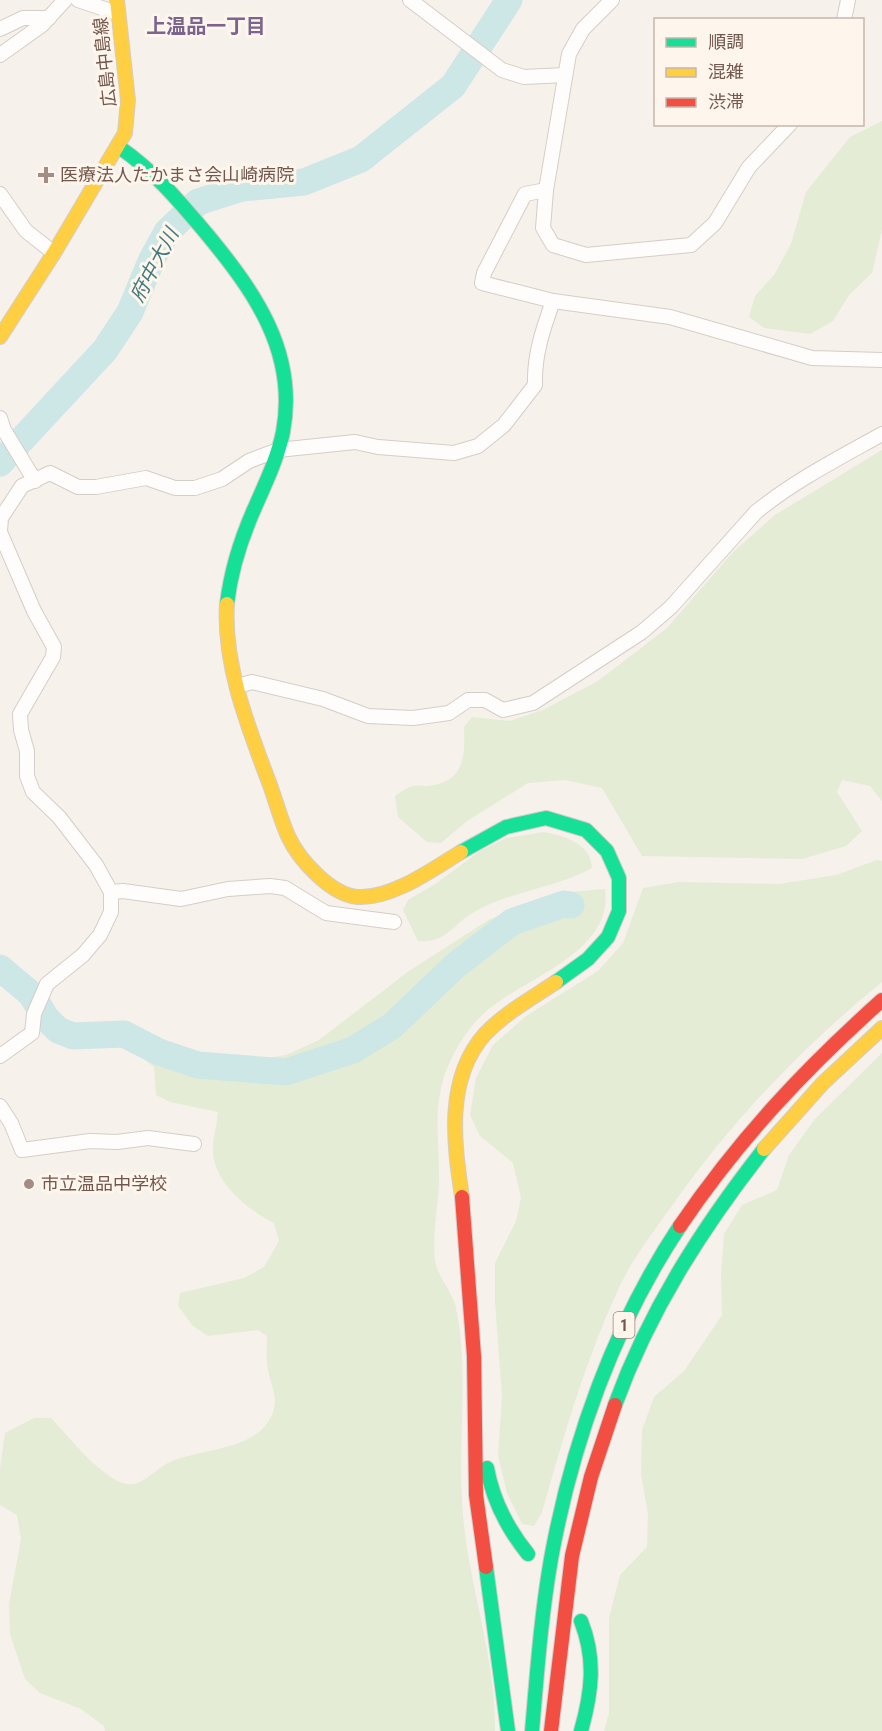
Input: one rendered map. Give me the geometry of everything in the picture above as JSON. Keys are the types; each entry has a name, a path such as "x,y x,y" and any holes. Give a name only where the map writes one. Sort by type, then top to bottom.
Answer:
{"main road":[{"name":"広島中島線","path":"0,337 119,147 129,117 129,102 117,7"},
{"path":"119,147 154,172 209,237 261,304 280,347 288,388 287,410 278,450 245,531 230,578 226,616 230,654 238,686 289,838 300,859 314,875 343,893 361,896 383,894 405,887 489,833 520,820 566,821 587,831 603,845 612,858 621,889 618,914 607,937 592,956 569,975 509,1012 480,1040 469,1058 456,1097 455,1122 475,1358 476,1495 499,1642 508,1731"},
{"name":"1","path":"532,1731 547,1588 562,1506 600,1382 621,1331 670,1239 726,1160 797,1079 882,1000"},
{"name":"1","path":"551,1731 565,1603 582,1512 605,1430 644,1334 682,1261 743,1172 797,1109 882,1028"},
{"path":"462,1197 472,1230 484,1313 488,1475 504,1522 528,1554"},
{"path":"581,1621 591,1646 594,1678 581,1731"}],"street":[{"path":"0,55 49,18 65,0"},
{"path":"78,0 117,7"},
{"path":"410,0 496,66 524,77 566,75"},
{"path":"612,0 583,29 569,54 546,190 543,228 553,245 586,255 692,245 715,223 749,167 788,126"},
{"path":"844,18 848,0"},
{"path":"0,29 23,18 49,18"},
{"path":"546,190 525,194 484,273 482,283 553,301 670,317 812,358 882,360"},
{"path":"0,194 26,231 54,254"},
{"path":"0,1056 32,1033 34,1014 47,984 83,955 100,935 111,912 111,892 96,865 59,817 33,792 27,776 27,751 21,730 20,714 53,657 54,647 34,611 0,531 1,518 22,486 33,477 51,473 78,488 96,488 146,478 175,488 195,488 222,478 249,460 278,450 355,442 378,447 454,453 478,446 504,425 535,385 534,366 553,301"},
{"path":"2,424 33,477"},
{"path":"238,686 252,682 313,696 368,716 412,718 449,713 468,700 485,700 503,710 533,703 642,633 671,607 756,512 771,500 882,434"},
{"path":"111,892 123,891 181,899 228,889 270,886 285,888 326,913 394,922"},
{"path":"339,914 343,893"},
{"path":"0,1106 11,1123 22,1150 90,1141 117,1142 148,1138 194,1144"}],"green space":[{"path":"882,121 882,230 872,273 849,295 833,321 810,334 764,328 749,317 755,296 774,275 791,244 806,192 850,137"},
{"path":"882,450 882,801 870,786 842,780 837,792 862,831 846,846 802,859 642,856 602,788 565,780 528,783 467,821 441,843 427,842 398,817 395,796 413,786 438,784 454,775 459,769 464,753 464,727 472,717 510,721 545,709 598,681 667,628 733,552 775,515"},
{"path":"544,832 568,839 582,847 587,852 592,868 578,875 488,905 474,912 442,936 428,941 418,941 403,910 408,900 435,884 480,851 506,838"},
{"path":"877,860 882,861 882,982 823,1033 769,1087 718,1145 642,1248 622,1281 605,1319 567,1428 542,1512 534,1526 522,1524 507,1493 498,1455 502,1397 495,1301 495,1263 516,1221 521,1198 513,1163 480,1136 470,1115 476,1078 493,1045 526,1016 598,971 623,943 643,888 679,882 779,884 836,875"},
{"path":"605,889 604,912 595,931 581,948 500,1001 470,1028 449,1063 438,1106 439,1183 434,1251 439,1273 456,1308 460,1331 463,1380 462,1502 469,1559 491,1674 495,1731 105,1731 104,1726 81,1709 40,1693 25,1679 10,1634 9,1604 21,1539 17,1515 0,1505 0,1469 5,1433 34,1418 51,1418 96,1466 117,1480 132,1484 142,1481 166,1464 226,1447 255,1435 266,1425 275,1405 267,1363 267,1336 258,1330 208,1336 193,1326 178,1306 180,1293 244,1278 264,1267 279,1241 274,1223 243,1203 225,1184 219,1173 213,1150 218,1112 170,1102 156,1095 154,1067 139,1055 143,1045 169,1047 199,1060 254,1060 286,1055 319,1040 409,971 490,919 569,892"},
{"path":"882,1053 882,1731 604,1731 609,1713 609,1618 620,1575 647,1547 648,1514 641,1474 642,1430 654,1397 684,1371 722,1315 721,1275 724,1234 742,1205 777,1190 789,1155 815,1119"}],"waterway":[{"name":"府中大川","path":"0,463 105,350 130,312 152,259 167,232 198,202 242,188 304,182 361,159 453,86 509,0"},
{"path":"0,968 31,994 46,1018 58,1030 73,1036 124,1034 159,1052 198,1065 286,1072 353,1050 392,1026 456,965 512,922 564,904 571,905"}],"traffic: fast":[{"path":"119,147 166,187 224,255 255,300 278,349 284,375 286,403 283,432 275,460 241,542 231,578 227,604"},
{"path":"461,852 506,827 546,818 586,830 607,851 619,878 619,911 608,937 588,959 556,982"},
{"path":"615,1405 644,1336 679,1271 719,1209 764,1149"},
{"path":"532,1731 551,1559 571,1472 599,1386 616,1344 656,1264 680,1226"},
{"path":"487,1468 502,1514 528,1554"},
{"path":"486,1567 508,1731"},
{"path":"581,1621 589,1649 591,1676 588,1703 581,1731"}],"traffic: slow":[{"path":"0,337 54,253 125,133 128,100 117,0"},
{"path":"227,604 229,650 246,719 288,836 317,875 348,895 371,896 412,882 461,852"},
{"path":"462,1197 455,1134 458,1091 463,1071 472,1052 493,1026 556,982"},
{"path":"764,1149 823,1083 882,1028"}],"traffic: jam":[{"path":"680,1226 725,1164 799,1079 882,1000"},
{"path":"462,1197 474,1356 476,1495 486,1567"},
{"path":"551,1731 572,1556 591,1477 615,1405"}],"place":[{"name":"医療法人たかまさ会山崎病院","path":"46,175"},
{"name":"市立温品中学校","path":"29,1184"}],"district":[{"name":"上温品一丁目","path":"206,26"}]}
